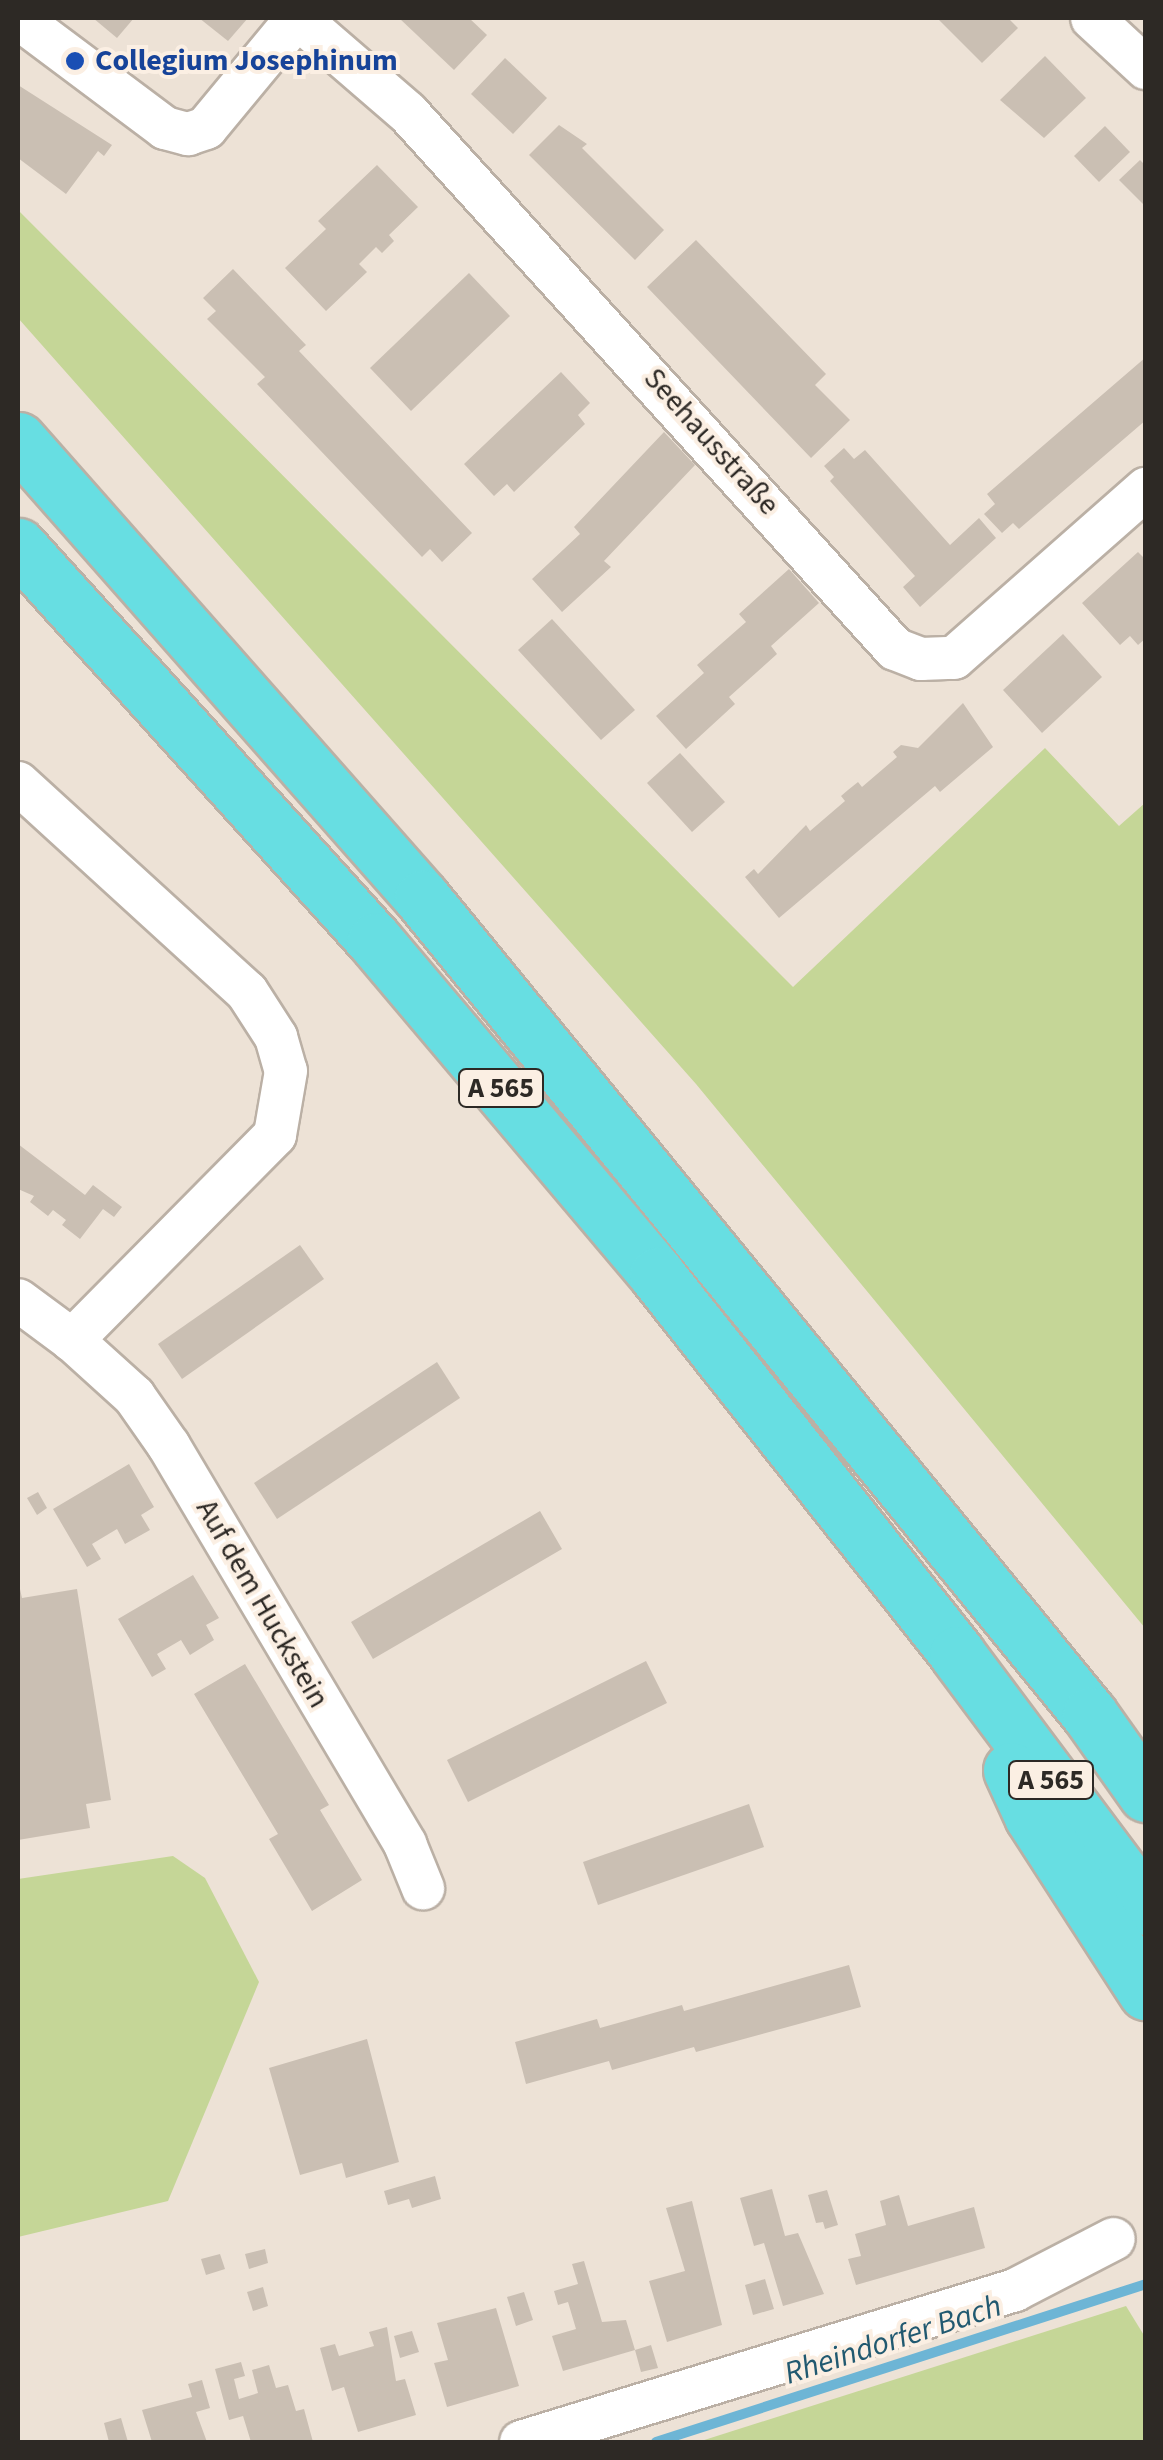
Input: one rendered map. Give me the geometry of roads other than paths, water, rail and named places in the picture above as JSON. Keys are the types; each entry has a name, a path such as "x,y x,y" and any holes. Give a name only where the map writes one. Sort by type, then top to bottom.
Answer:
{"highway":[{"name":"A 565","path":"18,440 422,898 1090,1714 1146,1794"},
{"name":"A 565","path":"18,546 275,827 532,1125 956,1654 1146,1906"},
{"path":"956,1654 1032,1816 1146,1992"},
{"path":"1090,1714 1146,1761"}],"street":[{"name":"Seehausstraße","path":"18,18 164,128 188,134 206,128 298,18 408,114 895,649 921,659 954,658 1146,489"},
{"path":"1092,18 1146,68"},
{"path":"18,783 247,992 276,1037 286,1071 275,1135 72,1340"},
{"name":"Auf dem Huckstein","path":"18,1300 72,1340 134,1396 169,1446 405,1844 423,1888"},
{"path":"521,2442 1015,2290 1114,2239"}],"waterway":[{"name":"Rheindorfer Bach","path":"656,2442 1146,2284"}],"place":[{"name":"Collegium Josephinum","path":"75,61"}]}
